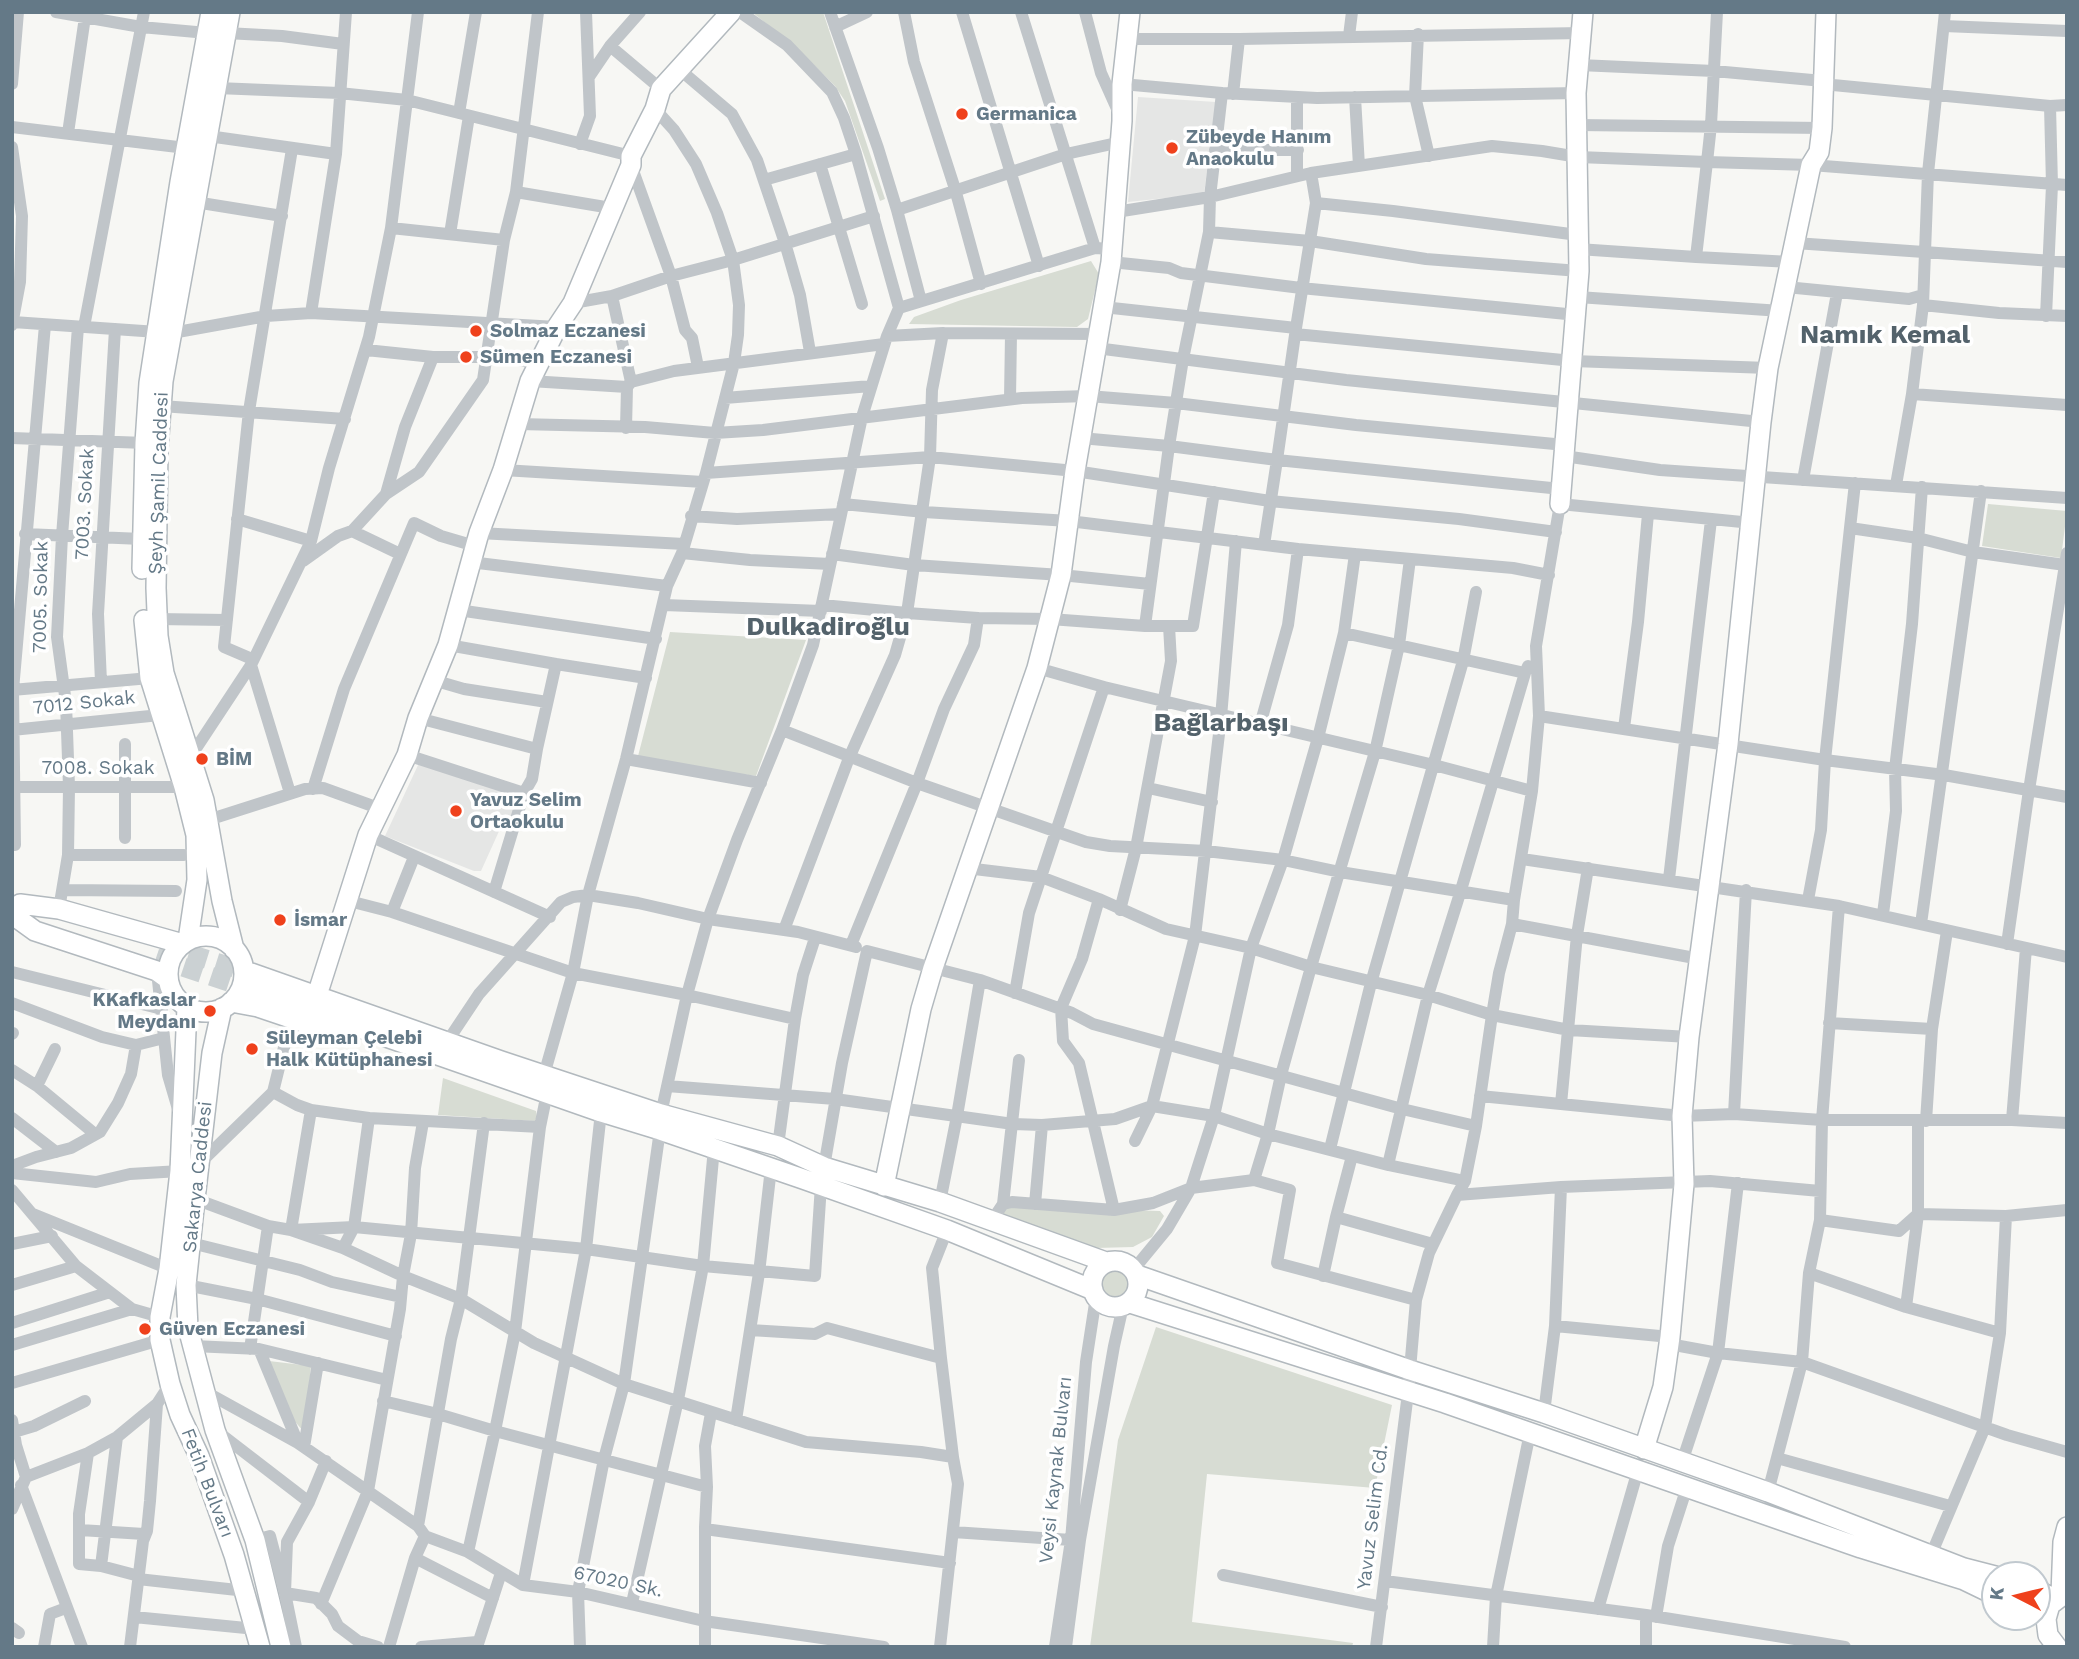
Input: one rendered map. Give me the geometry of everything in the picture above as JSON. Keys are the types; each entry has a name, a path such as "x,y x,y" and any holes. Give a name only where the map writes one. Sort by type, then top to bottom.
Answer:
{"main road":[{"path":"185,942 197,880 196,835 150,678 145,641 142,539 149,383 164,332 186,148 217,33 211,12"},
{"name":"Şeyh Şamil Caddesi","path":"230,12 217,33 217,88 195,202 164,332 165,368 157,505 156,619 163,673 191,756 208,820 222,901 243,967"},
{"path":"320,986 368,835 407,755 418,718 448,645 475,547 503,470 530,381 556,327 573,303 661,89 732,12"},
{"path":"884,1186 921,1009 966,868 1037,668 1061,575 1074,471 1103,307 1106,253 1116,212 1122,84 1130,12"},
{"path":"1560,496 1579,271 1576,93 1583,12"},
{"path":"1644,1449 1663,1387 1670,1341 1684,1184 1682,1116 1689,1037 1728,744 1760,422 1768,368 1811,165 1819,152 1826,12"},
{"path":"15,910 61,900 185,942"},
{"path":"15,910 160,963 178,999 187,1007 198,1011 210,1011 226,1005 239,993 243,982 243,967"},
{"path":"15,910 36,931 160,963 172,957 185,942 199,936 212,936 224,941 243,967 288,1010"},
{"path":"243,967 320,986 480,1046 500,1069"},
{"path":"243,967 500,1069 660,1122 714,1149 771,1168 884,1186 940,1202 1105,1262 1121,1261 1135,1272 1410,1370 1544,1413 1768,1492 1981,1571"},
{"path":"226,1005 288,1010 460,1074 481,1079 500,1069"},
{"name":"Sakarya Caddesi","path":"190,1337 186,1294 195,1199 212,1053 226,1005"},
{"name":"Sakarya Caddesi","path":"160,1331 180,1171 187,1007"},
{"path":"545,1084 601,1112 778,1146 823,1176 1094,1294 1109,1307 1127,1304 1445,1403 1861,1548 1964,1580 1981,1588"},
{"path":"1094,1294 1094,1274 1105,1262"},
{"path":"1127,1304 1138,1290 1135,1272"},
{"path":"160,1331 176,1328 190,1337"},
{"name":"Fetih Bulvarı","path":"160,1331 170,1384 180,1415 200,1456 246,1591 258,1638"},
{"name":"Fetih Bulvarı","path":"190,1337 215,1430 255,1540 281,1647"},
{"path":"180,1415 195,1415 206,1398"},
{"path":"2046,1634 2047,1611 2061,1595 2063,1542 2067,1527"}],"street":[{"path":"12,84 18,12"},
{"path":"56,12 141,27 282,36 343,44"},
{"name":"7005. Sokak","path":"61,900 68,855 69,787 67,725 57,637 70,441 81,327 144,12"},
{"path":"311,313 336,154 346,12"},
{"path":"191,756 251,662 311,541 329,468 366,350 391,228 418,12"},
{"path":"450,234 476,12"},
{"path":"303,561 338,536 352,531 386,494 419,472 482,380 504,240 516,192 538,12"},
{"path":"580,144 590,116 586,12"},
{"path":"589,78 610,46 640,12"},
{"path":"580,1647 578,1591 604,1460 624,1384 660,1122 687,995 708,919 813,645 862,417 885,340 899,308 845,118 832,92 787,45 740,12"},
{"path":"830,12 897,210 921,301"},
{"path":"835,27 867,12"},
{"path":"904,12 914,62 955,189 981,284"},
{"path":"962,12 1039,266"},
{"path":"1021,12 1066,154 1106,253"},
{"path":"1085,12 1101,72 1122,121"},
{"path":"1349,36 1352,12"},
{"path":"1696,257 1711,125 1717,12"},
{"path":"1937,12 1944,17 2067,31"},
{"path":"68,133 85,17"},
{"path":"1896,485 1912,394 1923,300 1928,173 1944,17"},
{"path":"1128,39 1582,33"},
{"path":"1418,34 1415,96 1429,156"},
{"path":"1145,626 1156,532 1183,359 1209,232 1215,150 1239,39"},
{"path":"610,46 661,89"},
{"path":"1579,65 1714,71 1823,80 1833,85 1935,96 2050,106 2067,105"},
{"path":"679,69 732,114 757,160 800,295 810,352"},
{"path":"1122,84 1297,97 1576,93"},
{"path":"217,88 339,93 407,100 580,144 631,160 671,276 685,330 692,338 698,368"},
{"path":"1297,97 1297,176"},
{"path":"1355,97 1359,166"},
{"path":"2046,316 2052,186 2050,106"},
{"path":"468,1552 515,1332 545,1084 573,973 589,895 626,759 667,586 683,549 705,477 734,363 738,335 739,305 733,260 718,213 696,164 674,130 655,109"},
{"path":"1578,125 1822,128"},
{"path":"12,127 186,148"},
{"path":"208,136 336,154"},
{"path":"897,210 1066,154 1121,142"},
{"path":"1116,212 1210,197 1311,173 1492,146 1578,157 1811,165 1928,173 2052,186 2067,185"},
{"path":"12,147 22,216 20,282 12,324 164,332 266,316 311,313 556,327"},
{"path":"290,793 251,662 224,647 249,411 292,149"},
{"path":"1215,150 1298,150"},
{"path":"764,180 856,154"},
{"path":"820,164 862,304"},
{"path":"1264,545 1316,203 1311,173"},
{"path":"516,192 611,208"},
{"path":"195,202 282,216"},
{"path":"1316,203 1392,211 1578,242 1696,257 1793,253 1926,254 2067,262"},
{"path":"573,303 612,296 874,216"},
{"path":"391,228 504,240"},
{"path":"1209,232 1310,241 1426,258 1579,271"},
{"path":"899,308 1039,266 1106,253 1181,273 1301,288 1577,306 1780,311"},
{"path":"1786,287 1923,300 1998,313 2067,316"},
{"path":"1803,480 1837,293"},
{"path":"612,296 629,385 626,428"},
{"path":"1103,307 1192,315 1295,331 1573,361 1768,368"},
{"path":"13,845 13,690 44,324"},
{"name":"7003. Sokak","path":"101,682 98,630 115,329"},
{"path":"530,381 629,385 698,368 885,340 943,333 1011,334 1097,341 1183,359 1290,373 1760,422"},
{"path":"784,930 849,758 895,655 907,613 930,457 930,408 943,333"},
{"path":"1010,399 1011,334"},
{"path":"366,350 433,357 486,357 539,362"},
{"path":"386,494 405,427 433,357"},
{"path":"725,398 871,386"},
{"path":"1912,394 2067,405"},
{"path":"518,424 645,427 715,433 763,430 1010,399 1088,396 1176,403 1565,451 1660,470 2067,498"},
{"path":"161,406 345,419"},
{"path":"12,438 145,443"},
{"path":"1081,438 1169,446 1560,496 1648,514 1752,523"},
{"path":"503,470 705,477 930,457 1074,471 1270,501 1459,519 1556,532"},
{"path":"1808,900 1821,830 1825,760 1854,484"},
{"path":"1883,914 1896,811 1895,769 1912,624 1922,488"},
{"path":"1921,924 1982,491"},
{"path":"664,605 821,608 978,618 1193,626 1214,492"},
{"path":"1388,1165 1428,995 1525,673 1536,646 1560,496"},
{"path":"691,516 737,519 842,509 1069,521 1298,549 1513,568 1549,575"},
{"path":"1624,728 1648,514"},
{"path":"237,519 311,541"},
{"path":"1669,879 1711,520"},
{"path":"313,789 344,689 414,523 441,536 475,547 667,586"},
{"path":"1850,528 1917,538 1973,552 2066,559 2007,944"},
{"path":"352,531 400,554"},
{"path":"25,534 142,539"},
{"path":"1135,1141 1152,1106 1195,936 1221,717 1236,541"},
{"path":"475,547 683,549 750,560 831,559 1150,584"},
{"path":"1261,725 1288,625 1298,549"},
{"path":"1135,1272 1167,1229 1191,1188 1214,1116 1251,948 1283,860 1318,738 1344,633 1355,554"},
{"path":"1254,1180 1311,967 1376,752 1399,645 1410,559"},
{"path":"1330,1149 1371,983 1463,661 1476,592"},
{"path":"458,610 656,639"},
{"path":"850,945 917,783 944,709 974,645 978,618"},
{"path":"156,619 227,620"},
{"path":"1120,910 1136,848 1164,703 1171,661 1168,626"},
{"path":"1344,633 1525,673"},
{"path":"448,645 646,678"},
{"name":"Yavuz Selim Cd.","path":"1376,1647 1408,1393 1416,1300 1433,1244 1465,1181 1499,973 1512,924 1532,791 1539,716 1536,646"},
{"path":"494,892 524,793 532,779 556,664"},
{"path":"1037,668 1164,703 1434,765 1532,791"},
{"path":"13,690 150,678"},
{"path":"433,680 464,689 547,702"},
{"path":"1015,993 1029,913 1104,687"},
{"name":"7012 Sokak","path":"13,730 160,715"},
{"path":"1539,716 1825,760 1944,775 2067,797"},
{"path":"418,718 537,749"},
{"path":"782,730 849,758 1086,842 1283,860 1514,900"},
{"path":"125,744 125,838"},
{"path":"407,755 524,793"},
{"path":"626,759 761,783"},
{"name":"7008. Sokak","path":"13,787 184,787"},
{"path":"208,820 290,793 323,788 381,809"},
{"path":"1147,788 1212,802"},
{"path":"368,835 550,917"},
{"path":"68,855 184,855"},
{"path":"392,912 414,857"},
{"path":"1522,859 1709,884 1839,905 2067,957"},
{"path":"966,868 1041,877 1167,929 1251,948 1311,967 1428,995 1492,1015 1569,1030 1689,1037"},
{"path":"1561,1104 1577,935 1587,868"},
{"path":"1734,1114 1746,890"},
{"path":"61,900 177,891"},
{"path":"451,1036 479,994 561,902 589,895 708,919 784,930 850,945 980,980 1060,1008 1093,1024 1402,1109 1476,1126"},
{"path":"1099,899 1082,959 1060,1008 1063,1041 1079,1063 1114,1210"},
{"path":"349,901 392,912 573,973 794,1019"},
{"path":"1768,1492 1802,1362 1809,1273 1820,1220 1822,1120 1839,905"},
{"path":"1512,924 1700,959"},
{"path":"1906,1307 1918,1214 1922,1121 1932,1029 1947,930"},
{"path":"778,1146 794,1019 803,975 815,938"},
{"path":"2012,1121 2026,948"},
{"path":"291,1230 354,1227 525,1242 759,1273 815,1276 823,1176 835,1100 867,951"},
{"path":"160,963 168,1074 182,1124"},
{"path":"12,972 162,1009"},
{"path":"940,1202 980,980"},
{"path":"12,1003 102,1037 136,1045 164,1038"},
{"path":"200,1163 273,1092 288,1010"},
{"path":"1829,1023 1932,1029"},
{"path":"12,1166 71,1148 100,1132 118,1104 131,1074 136,1045"},
{"path":"37,1086 55,1049"},
{"path":"992,1222 1003,1204 1019,1060"},
{"path":"12,1070 37,1086 95,1134"},
{"path":"667,1086 835,1100 1013,1124 1042,1125 1115,1119 1152,1106 1214,1116 1268,1134 1388,1165 1465,1181"},
{"path":"273,1092 311,1110 369,1118 423,1122 449,1120 540,1127"},
{"path":"1480,1096 1682,1116 1734,1114 1822,1120 2067,1123"},
{"path":"291,1230 311,1110"},
{"path":"206,1398 301,1445 422,1531 468,1552 523,1585 586,1249 601,1112"},
{"path":"12,1118 56,1152"},
{"path":"343,1248 354,1227 369,1118"},
{"path":"321,1604 368,1491 396,1336 411,1234 415,1168 423,1122"},
{"path":"388,1647 422,1531 438,1414 461,1299 484,1124"},
{"path":"1035,1204 1042,1125"},
{"path":"632,1603 678,1400 703,1266 714,1149"},
{"path":"1323,1276 1353,1156"},
{"path":"736,1420 759,1273 771,1168"},
{"path":"12,1174 96,1182 130,1174 180,1171"},
{"path":"1003,1204 1012,1202 1114,1210 1153,1203 1191,1188 1254,1180 1290,1190 1277,1263 1416,1300"},
{"path":"1457,1195 1560,1187 1710,1181 1820,1191"},
{"path":"1682,1462 1718,1353 1738,1183"},
{"path":"1544,1413 1555,1326 1560,1187"},
{"path":"12,1190 76,1266 160,1331"},
{"path":"195,1199 268,1226 291,1230 343,1248 461,1299 515,1332 624,1384 806,1442 953,1457"},
{"path":"1820,1220 1899,1231 1918,1214 2006,1216 2067,1210"},
{"path":"30,1212 169,1269"},
{"path":"1931,1555 1985,1427 2000,1333 2006,1216"},
{"path":"1336,1217 1433,1244"},
{"path":"268,1226 257,1299 255,1349 301,1445"},
{"path":"940,1647 958,1484 940,1358 932,1268 947,1230"},
{"path":"12,1244 52,1236"},
{"path":"191,1243 300,1270 332,1282 401,1297"},
{"path":"12,1285 76,1266"},
{"path":"1809,1273 1906,1307 2000,1333"},
{"path":"12,1324 110,1292"},
{"path":"186,1294 257,1299 396,1336"},
{"name":"Veysi Kaynak Bulvarı","path":"1055,1647 1071,1540 1094,1294"},
{"name":"Veysi Kaynak Bulvarı","path":"1066,1647 1080,1540 1114,1346 1127,1304"},
{"path":"12,1345 132,1309"},
{"path":"1555,1326 1670,1341 1718,1353 1802,1362 1985,1427 2067,1452"},
{"path":"750,1330 815,1334 827,1328 940,1358"},
{"path":"12,1383 160,1331"},
{"path":"190,1337 255,1349 387,1380"},
{"path":"301,1445 318,1363"},
{"path":"14,1503 24,1481 117,1437 157,1404 170,1384"},
{"path":"82,1647 72,1616 66,1608 24,1481 14,1436 85,1401"},
{"path":"383,1401 707,1486"},
{"path":"130,1647 144,1534 147,1531 157,1404"},
{"path":"705,1647 705,1447 711,1413"},
{"path":"215,1430 309,1502"},
{"path":"1493,1647 1496,1596 1530,1433"},
{"path":"101,1566 117,1437"},
{"path":"88,1453 79,1514 79,1564 101,1566 138,1577 246,1591"},
{"path":"1777,1458 1950,1506"},
{"path":"285,1592 287,1542 309,1502 326,1461"},
{"path":"1598,1609 1638,1470"},
{"path":"1646,1647 1668,1546 1688,1487"},
{"path":"705,1529 950,1563"},
{"path":"80,1530 144,1534"},
{"path":"953,1532 1071,1540"},
{"path":"255,1540 270,1536 296,1647"},
{"path":"415,1558 493,1598"},
{"path":"421,1647 477,1644 501,1573"},
{"path":"1223,1575 1382,1607"},
{"path":"1385,1581 1651,1616 1845,1647"},
{"name":"67020 Sk.","path":"523,1585 578,1591 704,1621 884,1647"},
{"path":"285,1592 316,1598 332,1614 338,1626 358,1641 378,1647"},
{"path":"44,1647 50,1614 66,1608"},
{"path":"134,1617 258,1638"}],"shaded area":[{"path":"752,12 823,12 885,199 880,201 845,101 835,86 800,51"},
{"name":"Zübeyde Hanım Anaokulu","path":"1138,97 1216,102 1204,194 1128,202"},
{"path":"1091,261 1099,274 1088,319 1077,327 909,324 914,317 961,300"},
{"path":"1988,504 2067,511 2061,558 1982,546"},
{"path":"670,632 806,640 756,776 637,760"},
{"name":"Yavuz Selim Ortaokulu","path":"419,763 522,794 510,829 500,829 481,871 474,871 385,836"},
{"path":"443,1078 536,1111 537,1117 535,1121 438,1115"},
{"path":"1005,1206 1160,1211 1164,1216 1152,1237 1133,1247 1096,1248 1001,1219"},
{"path":"1115,1271 1124,1275 1128,1284 1124,1293 1115,1297 1106,1293 1102,1284 1106,1275"},
{"path":"1156,1327 1392,1405 1375,1488 1207,1474 1192,1622 1353,1643 1352,1647 1090,1647 1118,1440"},
{"path":"269,1361 311,1366 305,1433 290,1416"}],"tunnel":[{"path":"161,945 251,973"},
{"path":"156,958 246,988"}],"place":[{"name":"Germanica","path":"962,114"},
{"name":"Zübeyde Hanım Anaokulu","path":"1172,148"},
{"name":"Solmaz Eczanesi","path":"476,331"},
{"name":"Sümen Eczanesi","path":"466,357"},
{"name":"BİM","path":"202,759"},
{"name":"Yavuz Selim Ortaokulu","path":"456,811"},
{"name":"İsmar","path":"280,920"},
{"name":"KKafkaslar Meydanı","path":"210,1011"},
{"name":"Süleyman Çelebi Halk Kütüphanesi","path":"252,1049"},
{"name":"Güven Eczanesi","path":"145,1329"}],"district":[{"name":"Namık Kemal","path":"1885,335"},
{"name":"Dulkadiroğlu","path":"828,627"},
{"name":"Bağlarbaşı","path":"1221,723"}]}
